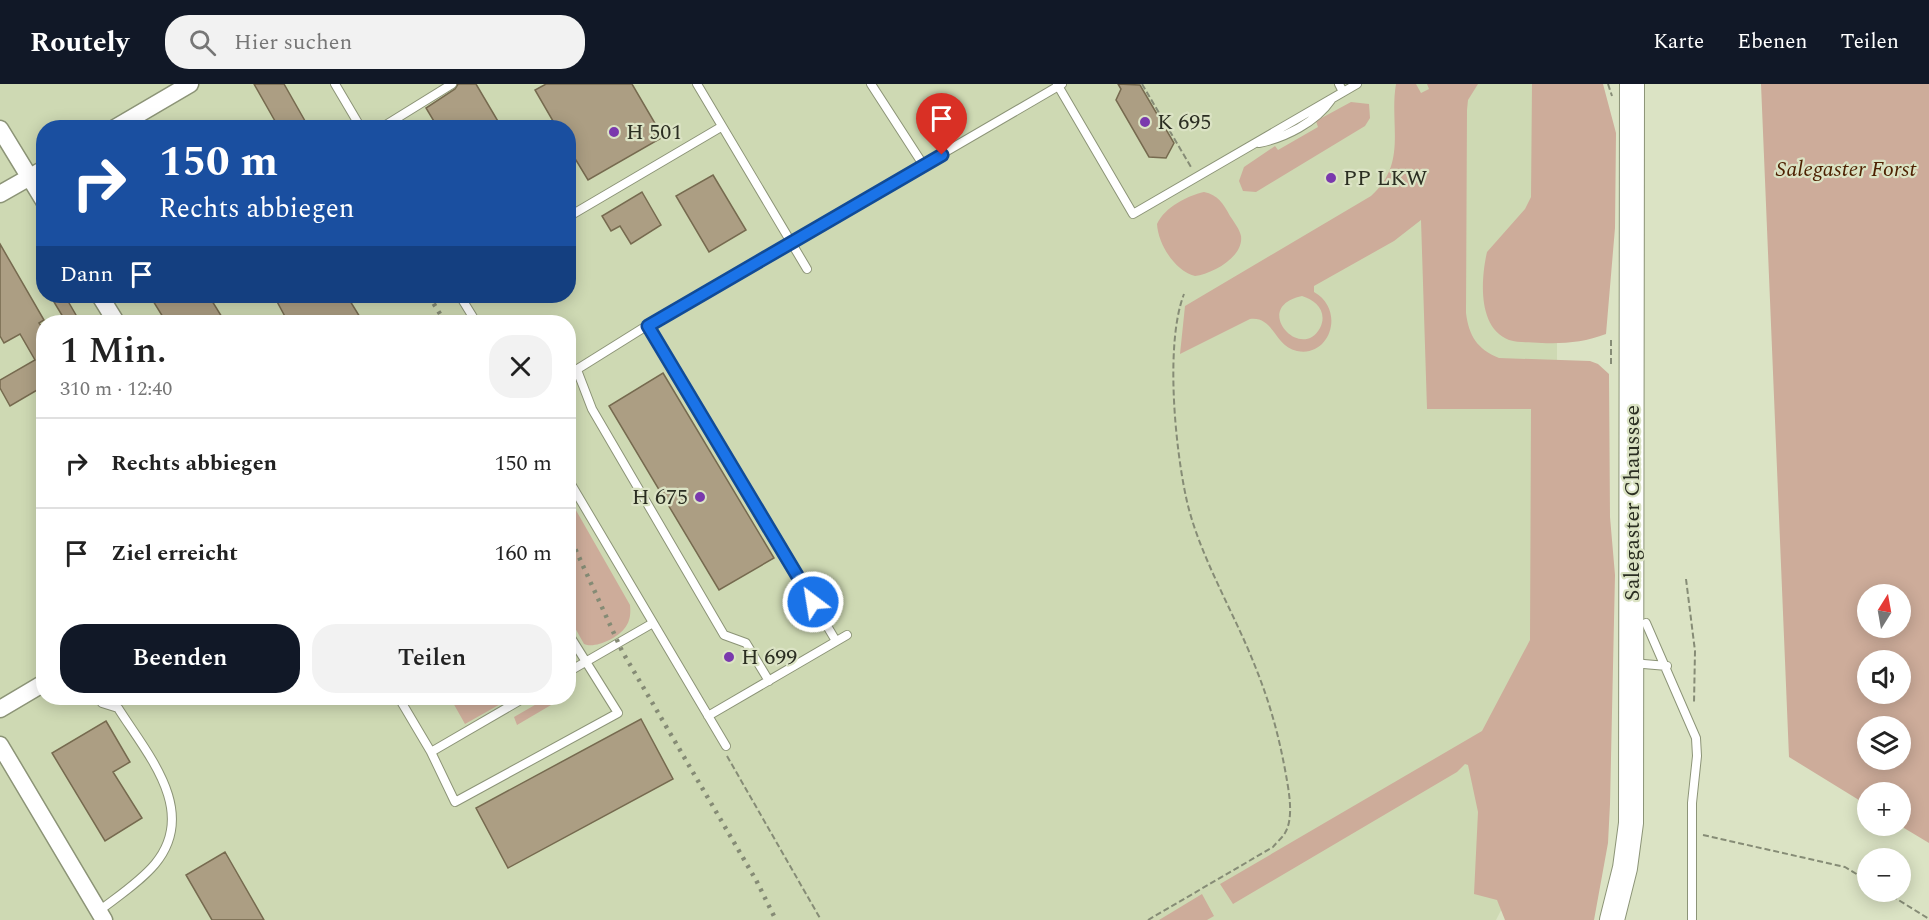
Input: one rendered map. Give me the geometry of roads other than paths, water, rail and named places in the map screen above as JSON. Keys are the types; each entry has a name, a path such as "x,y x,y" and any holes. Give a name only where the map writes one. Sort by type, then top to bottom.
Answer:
{"main road":[{"name":"Salegaster Chaussee","path":"1612,920 1625,868 1631,823 1632,84"}],"street":[{"path":"129,120 190,84"},
{"path":"0,129 36,173 0,194"},
{"path":"0,709 36,688"},
{"path":"0,745 101,915"}],"lane":[{"path":"335,84 356,120"},
{"path":"394,120 452,84"},
{"path":"696,84 807,269"},
{"path":"871,84 924,166"},
{"path":"1253,144 1277,139 1322,113 1341,88 1357,84"},
{"path":"769,681 746,643 724,635 592,409 577,370 791,241 924,166 1059,85 1133,214 1332,98"},
{"path":"576,212 721,126"},
{"path":"648,326 836,641"},
{"path":"576,493 726,746"},
{"path":"576,668 653,623"},
{"path":"1646,623 1667,666 1696,738 1697,756 1691,833 1692,920"},
{"path":"708,716 847,635"},
{"path":"403,705 431,752 455,802 618,714 576,646"},
{"path":"1631,663 1667,666"},
{"path":"101,915 155,864 170,840 173,812 169,790 118,708 108,705"},
{"path":"431,752 512,705"}],"railway":[{"path":"433,303 441,315"},
{"path":"576,550 622,651 756,880 776,920"}],"place":[{"name":"K 695","path":"1145,122"},
{"name":"H 501","path":"614,132"},
{"name":"PP LKW","path":"1331,178"},
{"name":"H 675","path":"700,497"},
{"name":"H 699","path":"729,657"}],"park label":[{"name":"Salegaster Forst","path":"1846,169"}]}
